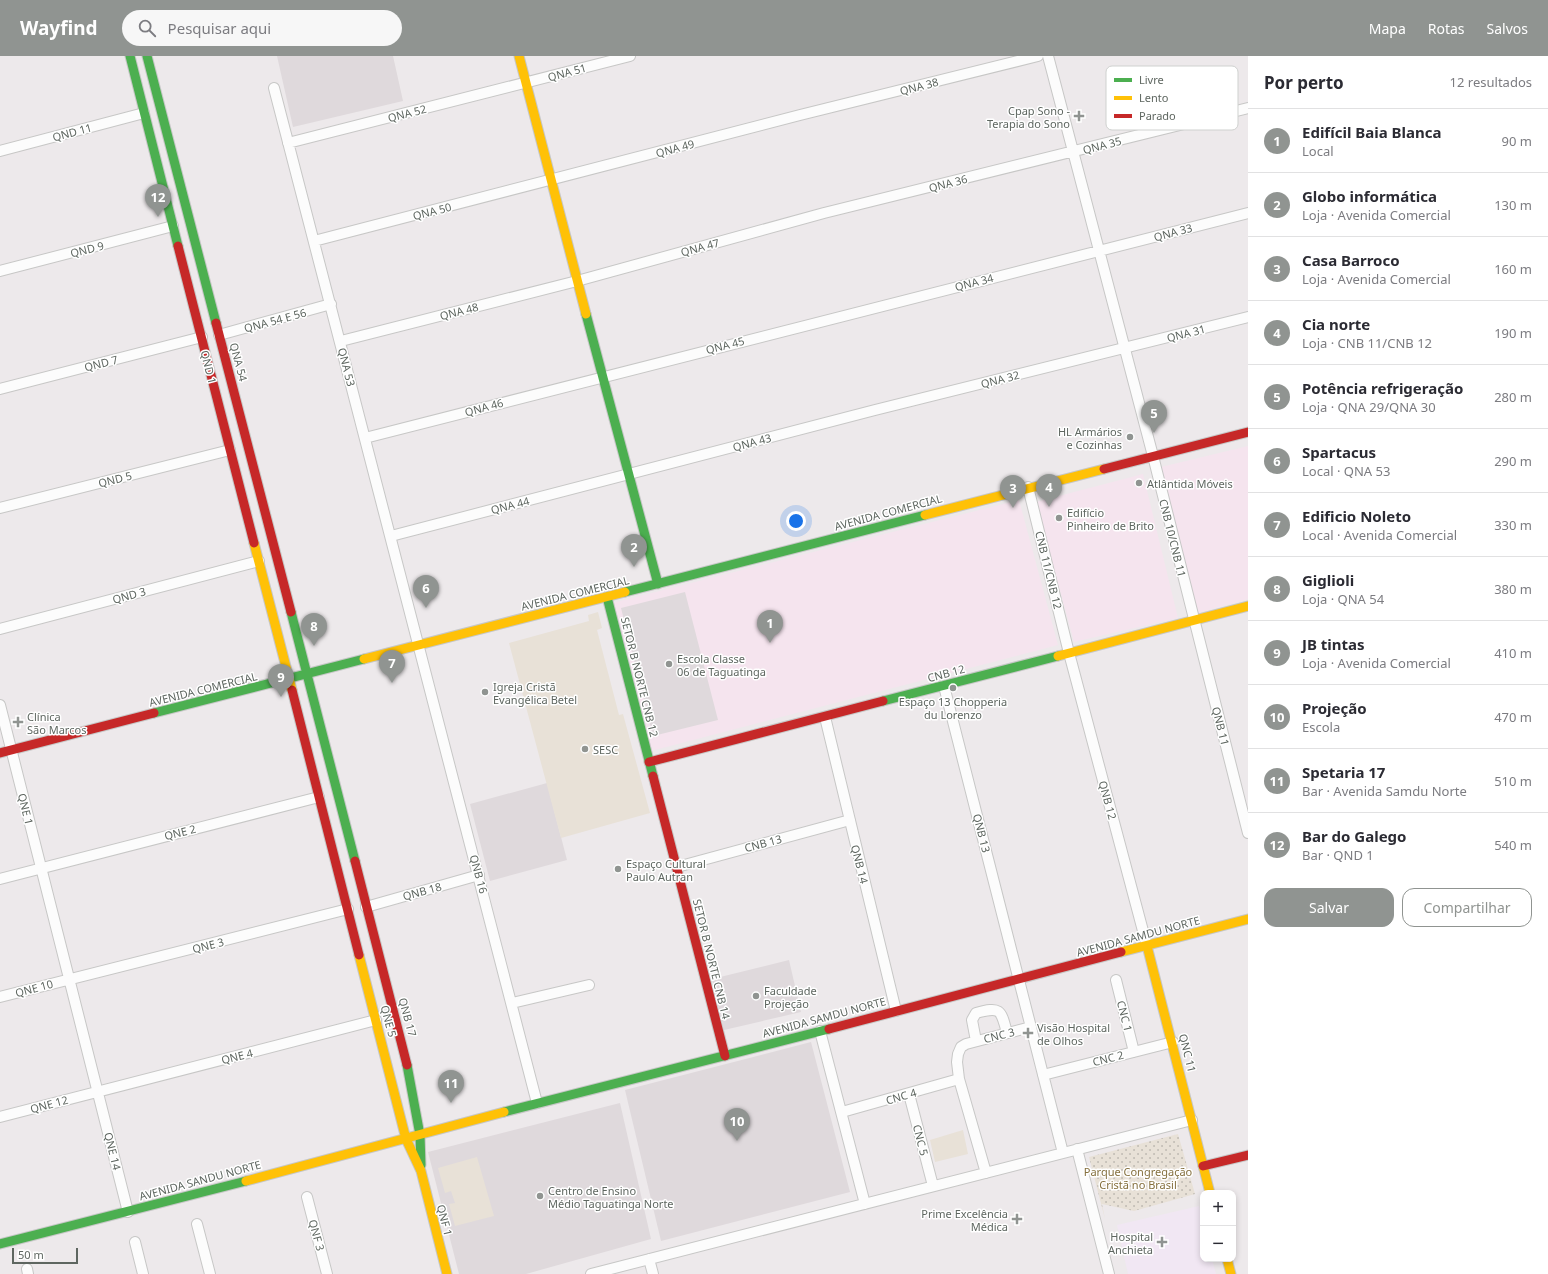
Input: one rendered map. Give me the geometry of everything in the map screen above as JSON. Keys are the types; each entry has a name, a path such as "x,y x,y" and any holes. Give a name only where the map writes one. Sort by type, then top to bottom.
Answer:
{"main road":[{"name":"QND 1","path":"130,56 318,792"},
{"name":"QNA 54","path":"147,56 307,674"},
{"path":"520,56 602,377 658,584"},
{"path":"136,80 140,76 152,77"},
{"path":"213,382 218,385 225,384 230,378"},
{"path":"218,402 226,397 236,400"},
{"name":"AVENIDA COMERCIAL","path":"0,753 607,598 1028,487 1248,432"},
{"name":"SETOR B NORTE CNB 12","path":"607,598 677,867"},
{"path":"271,610 282,612 290,606"},
{"name":"CNB 12","path":"649,762 1248,606"},
{"path":"307,674 334,782 324,781 318,792"},
{"name":"QNB 17","path":"334,782 404,1049 420,1135"},
{"name":"QNE 5","path":"318,792 406,1139"},
{"name":"SETOR B NORTE CNB 14","path":"677,867 725,1056"},
{"name":"AVENIDA SAMDU NORTE","path":"406,1139 537,1103 1019,980 1248,919"},
{"name":"QNC 11","path":"1147,946 1173,1042 1209,1190"},
{"path":"385,1054 390,1056 396,1055 404,1049"},
{"path":"392,1080 393,1072 399,1069 410,1078"},
{"name":"QNF 1","path":"420,1135 421,1172"},
{"name":"QNF 1","path":"406,1139 421,1172 447,1274"},
{"name":"AVENIDA SANDU NORTE","path":"0,1244 406,1139"},
{"path":"1203,1166 1248,1155"},
{"path":"1228,1262 1231,1274"}],"street":[{"name":"QNA 51","path":"526,83 630,56"},
{"name":"QNA 38","path":"800,115 1038,56"},
{"name":"CNB 10/CNB 11","path":"1048,56 1153,456 1194,620"},
{"name":"QNA 52","path":"288,143 526,83"},
{"name":"QNA 53","path":"274,88 341,341 419,646"},
{"name":"QNA 35","path":"1238,111 1248,108"},
{"name":"QND 11","path":"0,151 144,113"},
{"name":"QNA 49","path":"551,181 800,115"},
{"name":"QNA 35","path":"1073,152 1160,130"},
{"name":"QNA 36","path":"824,214 1073,152"},
{"name":"QNA 50","path":"314,241 551,181"},
{"name":"QNA 33","path":"1099,251 1248,213"},
{"name":"QNA 47","path":"577,281 824,214"},
{"name":"QND 9","path":"0,270 173,226"},
{"name":"QNA 34","path":"849,313 1099,251"},
{"name":"QNA 48","path":"341,341 577,281"},
{"name":"QNA 54 E 56","path":"219,335 331,304"},
{"name":"QNA 45","path":"602,377 849,313"},
{"name":"QNA 31","path":"1124,348 1248,317"},
{"name":"QND 7","path":"0,389 202,337"},
{"name":"QNA 32","path":"874,410 1124,348"},
{"name":"QNA 46","path":"365,438 602,377"},
{"name":"QNA 43","path":"629,474 874,410"},
{"name":"QND 5","path":"0,508 230,450"},
{"name":"QNA 44","path":"391,536 629,474"},
{"name":"CNB 11/CNB 12","path":"1028,487 1069,653"},
{"name":"QND 3","path":"0,629 259,561"},
{"name":"QNB 11","path":"1194,620 1248,833"},
{"name":"QNB 16","path":"419,646 537,1103"},
{"name":"QNB 12","path":"1069,653 1147,946"},
{"name":"QNB 13","path":"944,686 1063,1153"},
{"path":"0,705 12,750"},
{"name":"QNB 14","path":"825,717 896,1011"},
{"name":"QNE 1","path":"12,750 68,980"},
{"name":"QNE 2","path":"0,878 318,792"},
{"name":"CNB 13","path":"677,867 850,820"},
{"name":"QNB 18","path":"366,907 479,875"},
{"name":"QNE 3","path":"68,980 348,910"},
{"name":"QNE 10","path":"0,997 68,980"},
{"name":"QNE 14","path":"68,980 98,1091 128,1212"},
{"name":"CNC 1","path":"1116,980 1134,1052"},
{"path":"512,1003 589,985"},
{"path":"986,1173 959,1079 957,1062 958,1054 961,1047 971,1042 972,1020 976,1013 995,1009 1002,1014 1007,1033"},
{"name":"QNE 4","path":"98,1091 376,1020"},
{"name":"CNC 3","path":"971,1042 1031,1027"},
{"path":"820,1031 865,1204"},
{"name":"CNC 2","path":"1044,1074 1173,1042"},
{"name":"CNC 4","path":"842,1112 959,1079"},
{"name":"QNE 12","path":"0,1117 98,1091"},
{"name":"CNC 5","path":"909,1094 932,1186"},
{"path":"591,1274 1192,1120"},
{"path":"1077,1149 1108,1274"},
{"name":"QNF 3","path":"307,1197 326,1274"},
{"path":"196,1224 210,1274"},
{"path":"135,1242 143,1274"},
{"path":"649,1259 653,1274"}],"shaded area":[{"path":"277,56 393,56 403,101 293,127"},
{"path":"1248,446 1248,599 1198,613 1161,467"},
{"path":"1143,474 1178,618 1074,642 1036,502"},
{"path":"1019,500 1058,645 651,751 612,603"},
{"name":"Escola Classe 06 de Taguatinga","path":"685,592 718,720 653,736 621,608"},
{"path":"547,783 567,860 490,881 470,804"},
{"name":"Faculdade Projeção","path":"789,960 801,1012 724,1030 712,979"},
{"path":"811,1042 850,1192 661,1241 625,1090"},
{"name":"Centro de Ensino Médio Taguatinga Norte","path":"620,1103 651,1239 526,1274 459,1274 428,1152"},
{"name":"Hospital Anchieta","path":"1199,1206 1200,1262 1213,1262 1216,1274 1128,1274 1117,1225"}],"green space":[{"name":"SESC","path":"598,612 602,628 597,630 619,715 623,714 650,813 561,838 509,643 589,621 588,615"},
{"path":"963,1130 968,1154 935,1162 930,1140"},
{"name":"Parque Congregação Cristã no Brasil","path":"1178,1134 1195,1194 1134,1211 1102,1204 1105,1219 1089,1157"},
{"path":"477,1157 494,1216 455,1226 449,1204 455,1203 451,1191 445,1193 438,1168"}],"traffic: fast":[{"path":"130,56 178,246"},
{"path":"147,56 216,323"},
{"path":"586,314 658,584"},
{"path":"625,592 925,515"},
{"path":"607,597 653,776"},
{"path":"291,612 355,861"},
{"path":"883,701 1058,656"},
{"path":"154,713 364,659"},
{"path":"504,1112 829,1029"},
{"path":"407,1065 420,1135 421,1165"},
{"path":"0,1244 246,1181"}],"traffic: slow":[{"path":"519,56 586,314"},
{"path":"925,515 1104,469"},
{"path":"254,543 292,690"},
{"path":"364,659 625,592"},
{"path":"1058,656 1248,606"},
{"path":"1121,952 1248,919"},
{"path":"1147,946 1209,1190"},
{"path":"359,955 406,1139 421,1171 447,1274"},
{"path":"246,1181 504,1112"},
{"path":"1228,1262 1231,1274"}],"traffic: jam":[{"path":"178,246 254,543"},
{"path":"216,323 291,612"},
{"path":"1104,469 1248,432"},
{"path":"292,690 359,955"},
{"path":"649,762 883,701"},
{"path":"0,753 154,713"},
{"path":"653,776 725,1056"},
{"path":"355,861 407,1065"},
{"path":"829,1029 1121,952"},
{"path":"1203,1166 1248,1155"}],"place":[{"name":"Cpap Sono - Terapia do Sono","path":"1079,116"},
{"name":"Bar do Galego","path":"158,217"},
{"name":"Potência refrigeração","path":"1154,433"},
{"name":"HL Armários e Cozinhas","path":"1130,437"},
{"name":"Atlântida Móveis","path":"1139,483"},
{"name":"Cia norte","path":"1049,507"},
{"name":"Casa Barroco","path":"1013,508"},
{"name":"Edifício Pinheiro de Brito","path":"1059,518"},
{"name":"Globo informática","path":"634,567"},
{"name":"Spartacus","path":"426,608"},
{"name":"Edifícil Baia Blanca","path":"770,643"},
{"name":"Giglioli","path":"314,646"},
{"name":"Escola Classe 06 de Taguatinga","path":"669,664"},
{"name":"Edificio Noleto","path":"392,683"},
{"name":"Espaço 13 Chopperia du Lorenzo","path":"953,688"},
{"name":"Igreja Cristã Evangélica Betel","path":"485,692"},
{"name":"JB tintas","path":"281,697"},
{"name":"Clínica São Marcos","path":"18,722"},
{"name":"SESC","path":"585,749"},
{"name":"Espaço Cultural Paulo Autran","path":"618,869"},
{"name":"Faculdade Projeção","path":"756,996"},
{"name":"Visão Hospital de Olhos","path":"1028,1033"},
{"name":"Spetaria 17","path":"451,1103"},
{"name":"Projeção","path":"737,1141"},
{"name":"Centro de Ensino Médio Taguatinga Norte","path":"540,1196"},
{"name":"Prime Excelência Médica","path":"1017,1219"},
{"name":"Hospital Anchieta","path":"1162,1242"}]}
